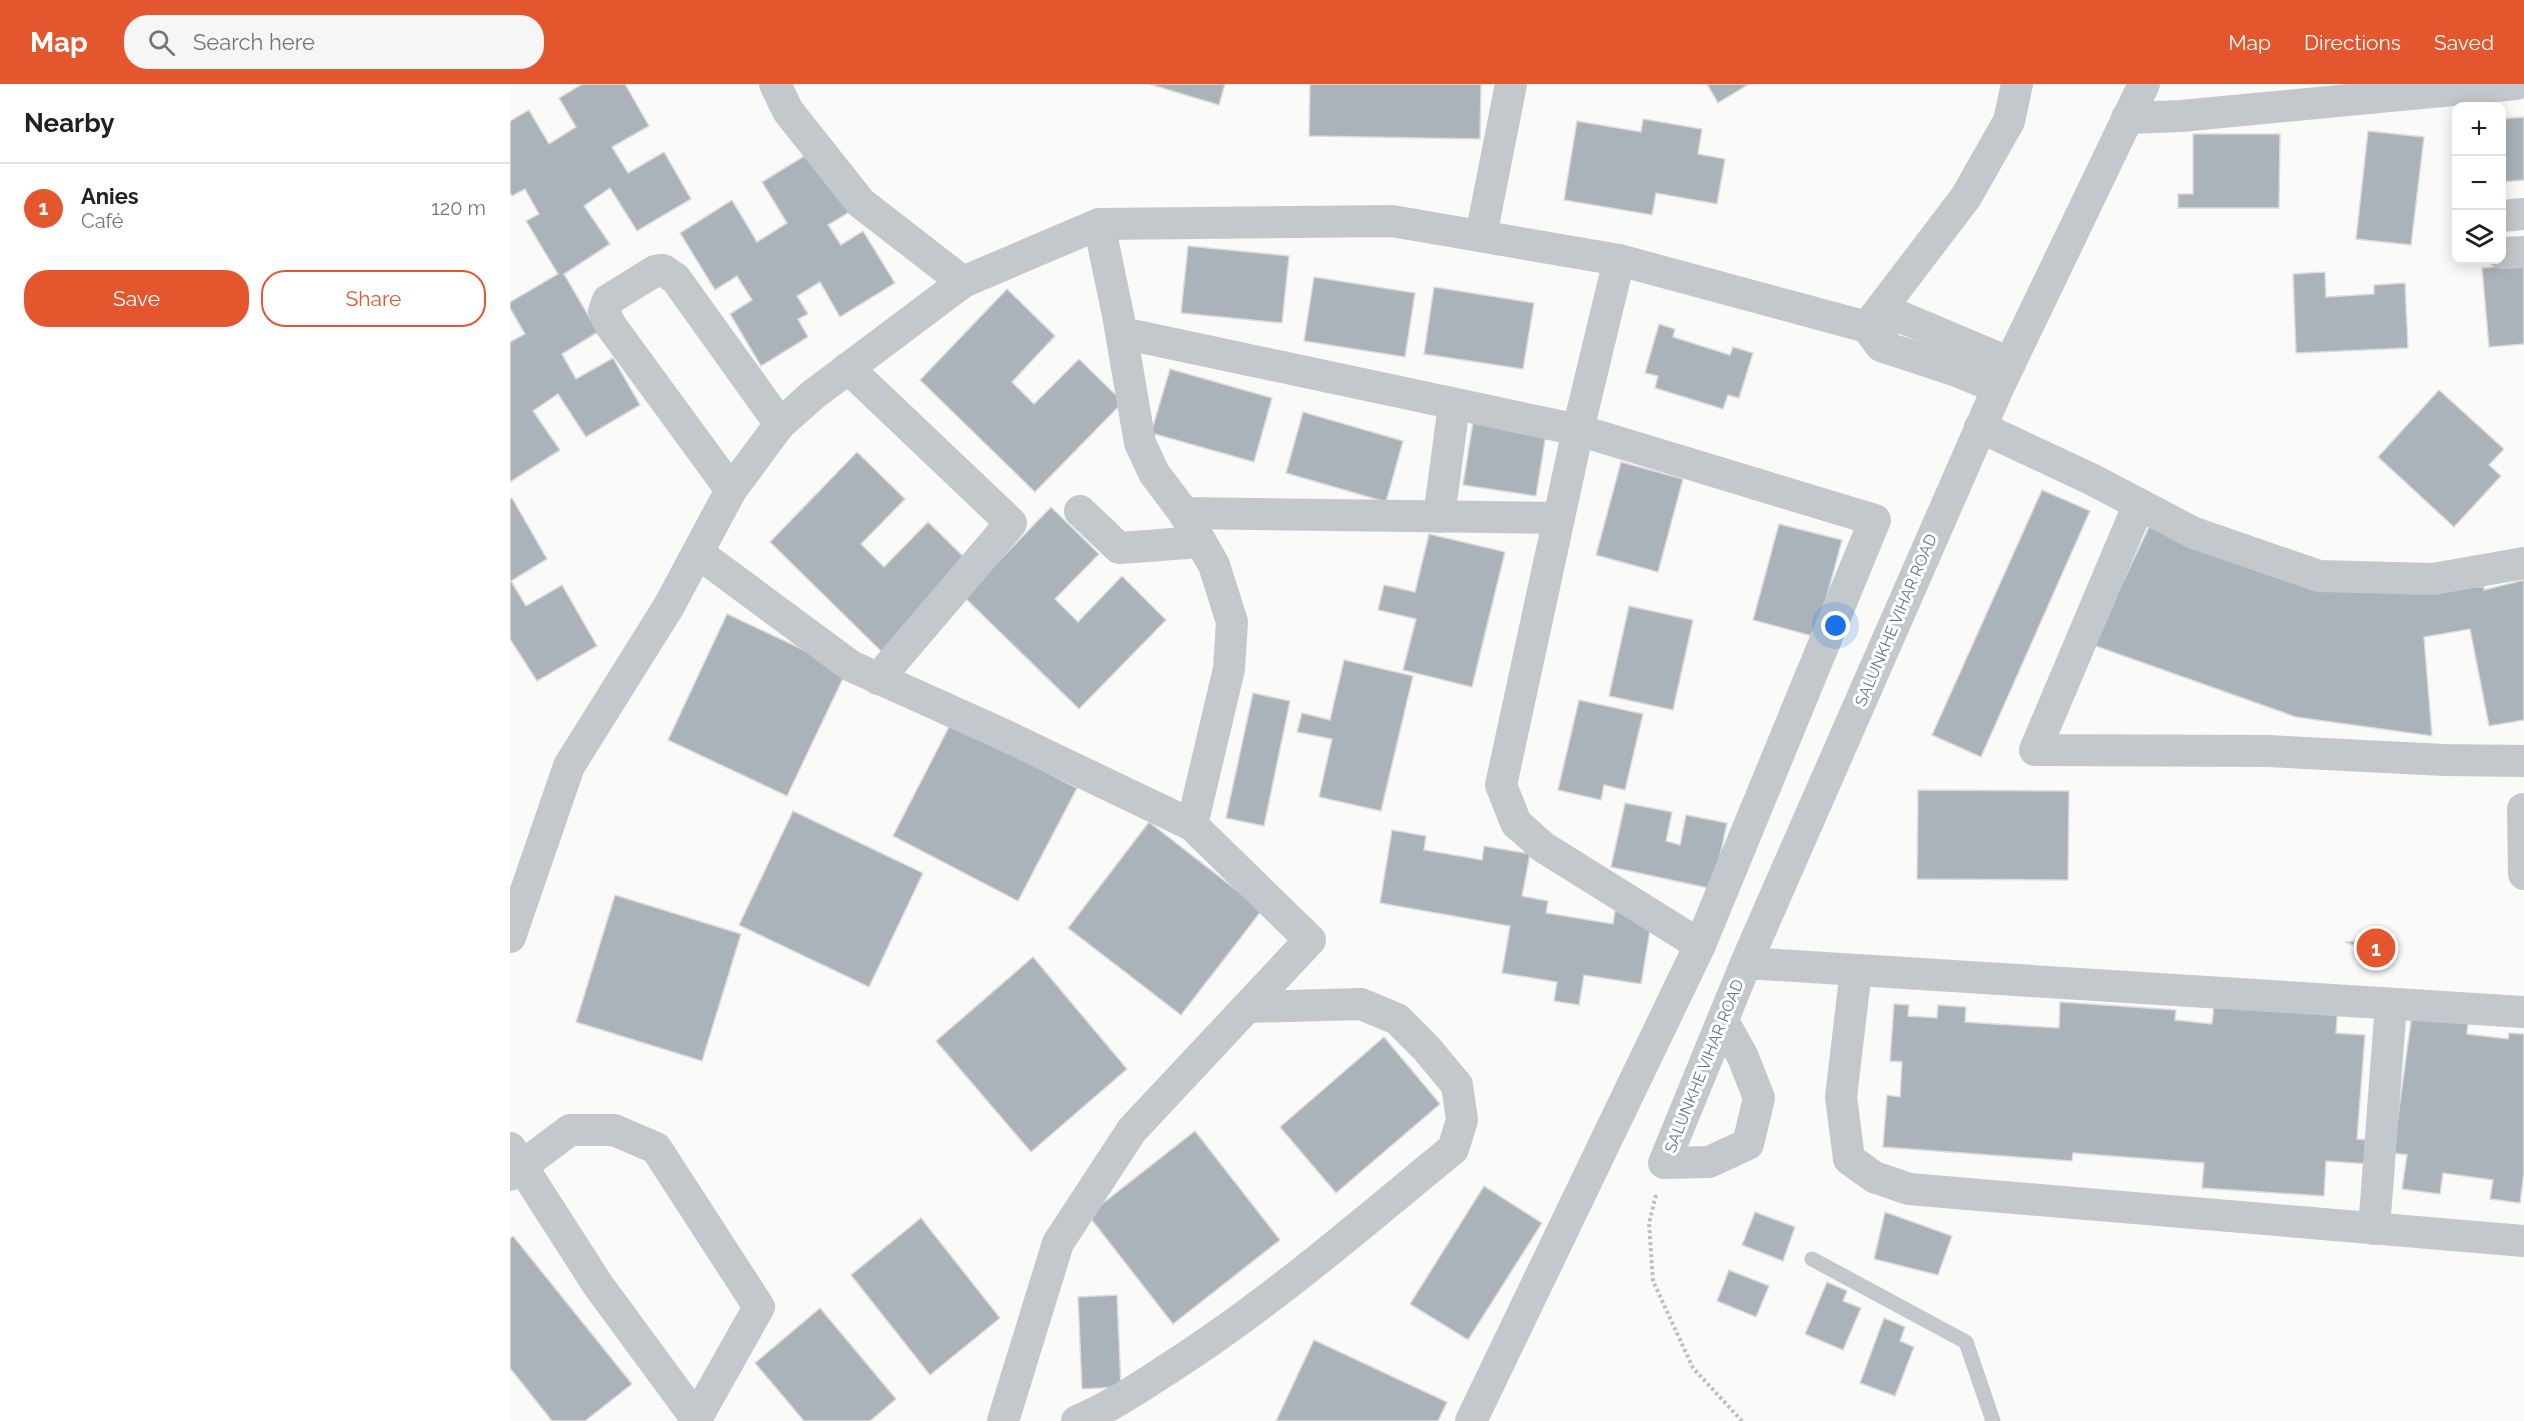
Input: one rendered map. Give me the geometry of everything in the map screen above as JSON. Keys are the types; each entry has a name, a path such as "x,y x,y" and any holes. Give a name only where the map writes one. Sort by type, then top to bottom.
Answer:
{"street":[{"path":"775,84 788,111 861,203 963,282"},
{"path":"1480,236 1511,84"},
{"path":"1867,327 1966,197 2009,121 2017,84"},
{"name":"SALUNKHE VIHAR ROAD","path":"1665,1163 1746,963 1980,427 2144,84"},
{"path":"2127,118 2181,116 2516,84"},
{"path":"2506,216 2524,214"},
{"path":"510,937 569,766 669,606 731,490 780,424 814,394 963,282 1099,224 1392,221 1619,260 1867,327 1901,317 2004,375"},
{"path":"1099,224 1122,333 1140,443 1154,473 1184,513 1214,565 1232,622 1229,669 1192,825"},
{"path":"2506,253 2524,252"},
{"path":"1619,260 1578,430 1501,785 1516,823 1543,847 1701,945"},
{"path":"731,490 611,326 604,312 608,300 655,271 663,270 676,279 780,424"},
{"path":"1122,333 1578,430 1875,520 1701,945 1471,1421"},
{"path":"848,368 1011,523 878,679"},
{"path":"1440,517 1454,405"},
{"path":"1980,427 2194,533 2319,576 2433,579 2524,563"},
{"path":"2139,504 2035,750 2268,751 2444,760 2524,761"},
{"path":"1080,511 1119,548 1201,542"},
{"path":"1184,513 1559,518"},
{"path":"698,553 832,654 878,679 1000,733 1192,825 1310,940 1132,1130 1058,1244 1003,1421"},
{"path":"2523,809 2524,874"},
{"path":"1746,963 2524,1012"},
{"path":"1856,970 1841,1097 1849,1159 1874,1177 1908,1189 2524,1241"},
{"path":"1077,1421 1107,1408 1207,1344 1289,1282 1453,1149 1462,1120 1457,1085 1426,1048 1397,1019 1361,1004 1248,1007"},
{"path":"2374,1229 2391,1004"},
{"path":"1665,1163 1709,1162 1748,1144 1759,1098 1743,1057 1723,1021"},
{"path":"570,1130 614,1130 656,1148 759,1306 697,1420 598,1285 514,1163 570,1130"}],"lane":[{"path":"1812,1258 1966,1341 1993,1421"}],"path":[{"path":"1665,1163 1649,1222 1653,1281 1693,1368 1742,1421"}],"building":[{"path":"582,84 625,84 649,126 612,147 628,173 664,152 691,199 637,231 610,188 584,206 610,244 564,274 598,332 562,354 576,379 613,358 640,405 586,437 558,394 533,411 560,450 510,482 510,342 525,334 510,308 510,302 558,274 526,221 539,214 525,189 512,196 510,193 510,121 529,110 549,144 576,127 559,98"},
{"path":"1149,84 1225,84 1219,105"},
{"path":"1310,84 1481,84 1480,139 1309,136"},
{"path":"1707,84 1749,84 1718,103"},
{"path":"2524,117 2524,180 2506,182 2506,119"},
{"path":"1643,119 1702,129 1698,154 1725,159 1717,204 1656,193 1652,215 1564,200 1577,121 1641,132"},
{"path":"2368,131 2424,137 2411,245 2356,239"},
{"path":"2193,134 2280,134 2279,208 2178,208 2178,194 2193,194"},
{"path":"814,150 851,211 828,225 841,245 863,231 895,283 840,317 820,282 797,296 808,314 798,319 808,337 761,366 730,314 752,300 737,276 715,290 680,233 732,200 757,242 787,223 762,182"},
{"path":"1188,246 1289,256 1282,323 1181,313"},
{"path":"2524,264 2524,344 2489,347 2482,268"},
{"path":"2325,272 2326,297 2374,294 2374,285 2405,283 2408,348 2296,353 2293,274"},
{"path":"1314,277 1415,293 1405,357 1304,341"},
{"path":"1434,287 1534,303 1523,369 1424,354"},
{"path":"1007,289 1055,336 1012,382 1034,404 1079,359 1123,402 1035,492 920,380"},
{"path":"1659,324 1675,329 1673,337 1730,355 1733,347 1753,353 1739,398 1728,395 1723,409 1655,388 1658,376 1645,373"},
{"path":"1170,369 1272,398 1254,462 1151,433"},
{"path":"2439,390 2504,449 2489,465 2501,476 2454,527 2378,457"},
{"path":"1303,412 1403,441 1386,502 1286,473"},
{"path":"1473,422 1546,434 1536,496 1463,485"},
{"path":"857,452 905,499 861,544 884,567 928,522 972,565 885,655 770,542"},
{"path":"1621,462 1683,479 1658,572 1596,555"},
{"path":"2042,490 2090,511 1981,757 1932,735"},
{"path":"512,498 547,559 511,581 526,606 562,585 597,646 537,681 510,639 510,499"},
{"path":"1051,507 1099,554 1055,599 1078,622 1122,576 1166,620 1079,709 964,597"},
{"path":"1779,524 1842,540 1816,637 1753,620"},
{"path":"2149,527 2302,576 2484,587 2484,590 2524,580 2524,720 2489,726 2470,629 2424,637 2432,736 2296,717 2093,645"},
{"path":"1429,534 1505,552 1472,687 1403,670 1416,619 1378,610 1384,585 1415,592"},
{"path":"1629,606 1693,620 1673,710 1609,696"},
{"path":"727,614 847,670 787,796 668,740"},
{"path":"1344,660 1413,676 1381,811 1319,797 1332,739 1297,732 1302,713 1330,720"},
{"path":"1253,693 1290,701 1264,826 1226,818"},
{"path":"1579,700 1643,714 1625,790 1604,785 1601,800 1558,790"},
{"path":"951,723 1077,788 1018,901 893,836"},
{"path":"1918,790 2069,791 2068,880 1917,879"},
{"path":"1625,803 1672,812 1666,841 1680,845 1686,815 1727,823 1713,889 1611,867"},
{"path":"793,811 923,873 869,987 739,925"},
{"path":"1149,822 1262,910 1181,1015 1068,928"},
{"path":"1392,830 1426,836 1424,850 1482,860 1484,846 1530,854 1522,896 1548,901 1546,913 1613,924 1615,911 1652,918 1641,984 1584,975 1579,1005 1554,1001 1557,982 1502,973 1510,926 1380,903"},
{"path":"615,895 741,934 702,1061 576,1022"},
{"path":"2394,939 2388,958 2345,942"},
{"path":"1033,957 1127,1069 1031,1152 936,1041"},
{"path":"2215,995 2338,1004 2336,1033 2365,1035 2357,1139 2370,1140 2369,1164 2326,1161 2324,1196 2202,1188 2204,1163 2073,1153 2072,1161 1883,1147 1887,1095 1900,1097 1902,1062 1890,1061 1894,1004 1909,1005 1908,1016 1937,1018 1938,1005 1966,1007 1965,1022 2059,1028 2060,1002 2176,1010 2175,1020 2212,1024"},
{"path":"2412,1014 2468,1022 2467,1034 2508,1039 2509,1033 2524,1034 2524,1172 2520,1203 2490,1199 2493,1180 2443,1173 2440,1194 2402,1189 2407,1155 2393,1153"},
{"path":"1384,1037 1440,1104 1336,1193 1280,1127"},
{"path":"1195,1131 1280,1240 1173,1324 1088,1215"},
{"path":"1484,1186 1542,1223 1468,1340 1410,1304"},
{"path":"1755,1212 1795,1227 1783,1261 1742,1245"},
{"path":"1885,1212 1952,1236 1938,1275 1874,1259"},
{"path":"921,1218 1000,1318 930,1375 851,1275"},
{"path":"513,1236 632,1384 585,1421 552,1421 510,1368 510,1239"},
{"path":"1729,1270 1769,1286 1756,1317 1717,1301"},
{"path":"1827,1282 1847,1291 1843,1301 1861,1308 1843,1350 1805,1334"},
{"path":"1117,1295 1121,1387 1082,1389 1078,1297"},
{"path":"820,1308 896,1399 870,1421 804,1421 755,1363"},
{"path":"1884,1318 1905,1327 1900,1341 1914,1347 1895,1396 1860,1383"},
{"path":"1314,1340 1447,1402 1438,1421 1276,1421"}],"place":[{"name":"Anies","path":"2376,948"}]}
